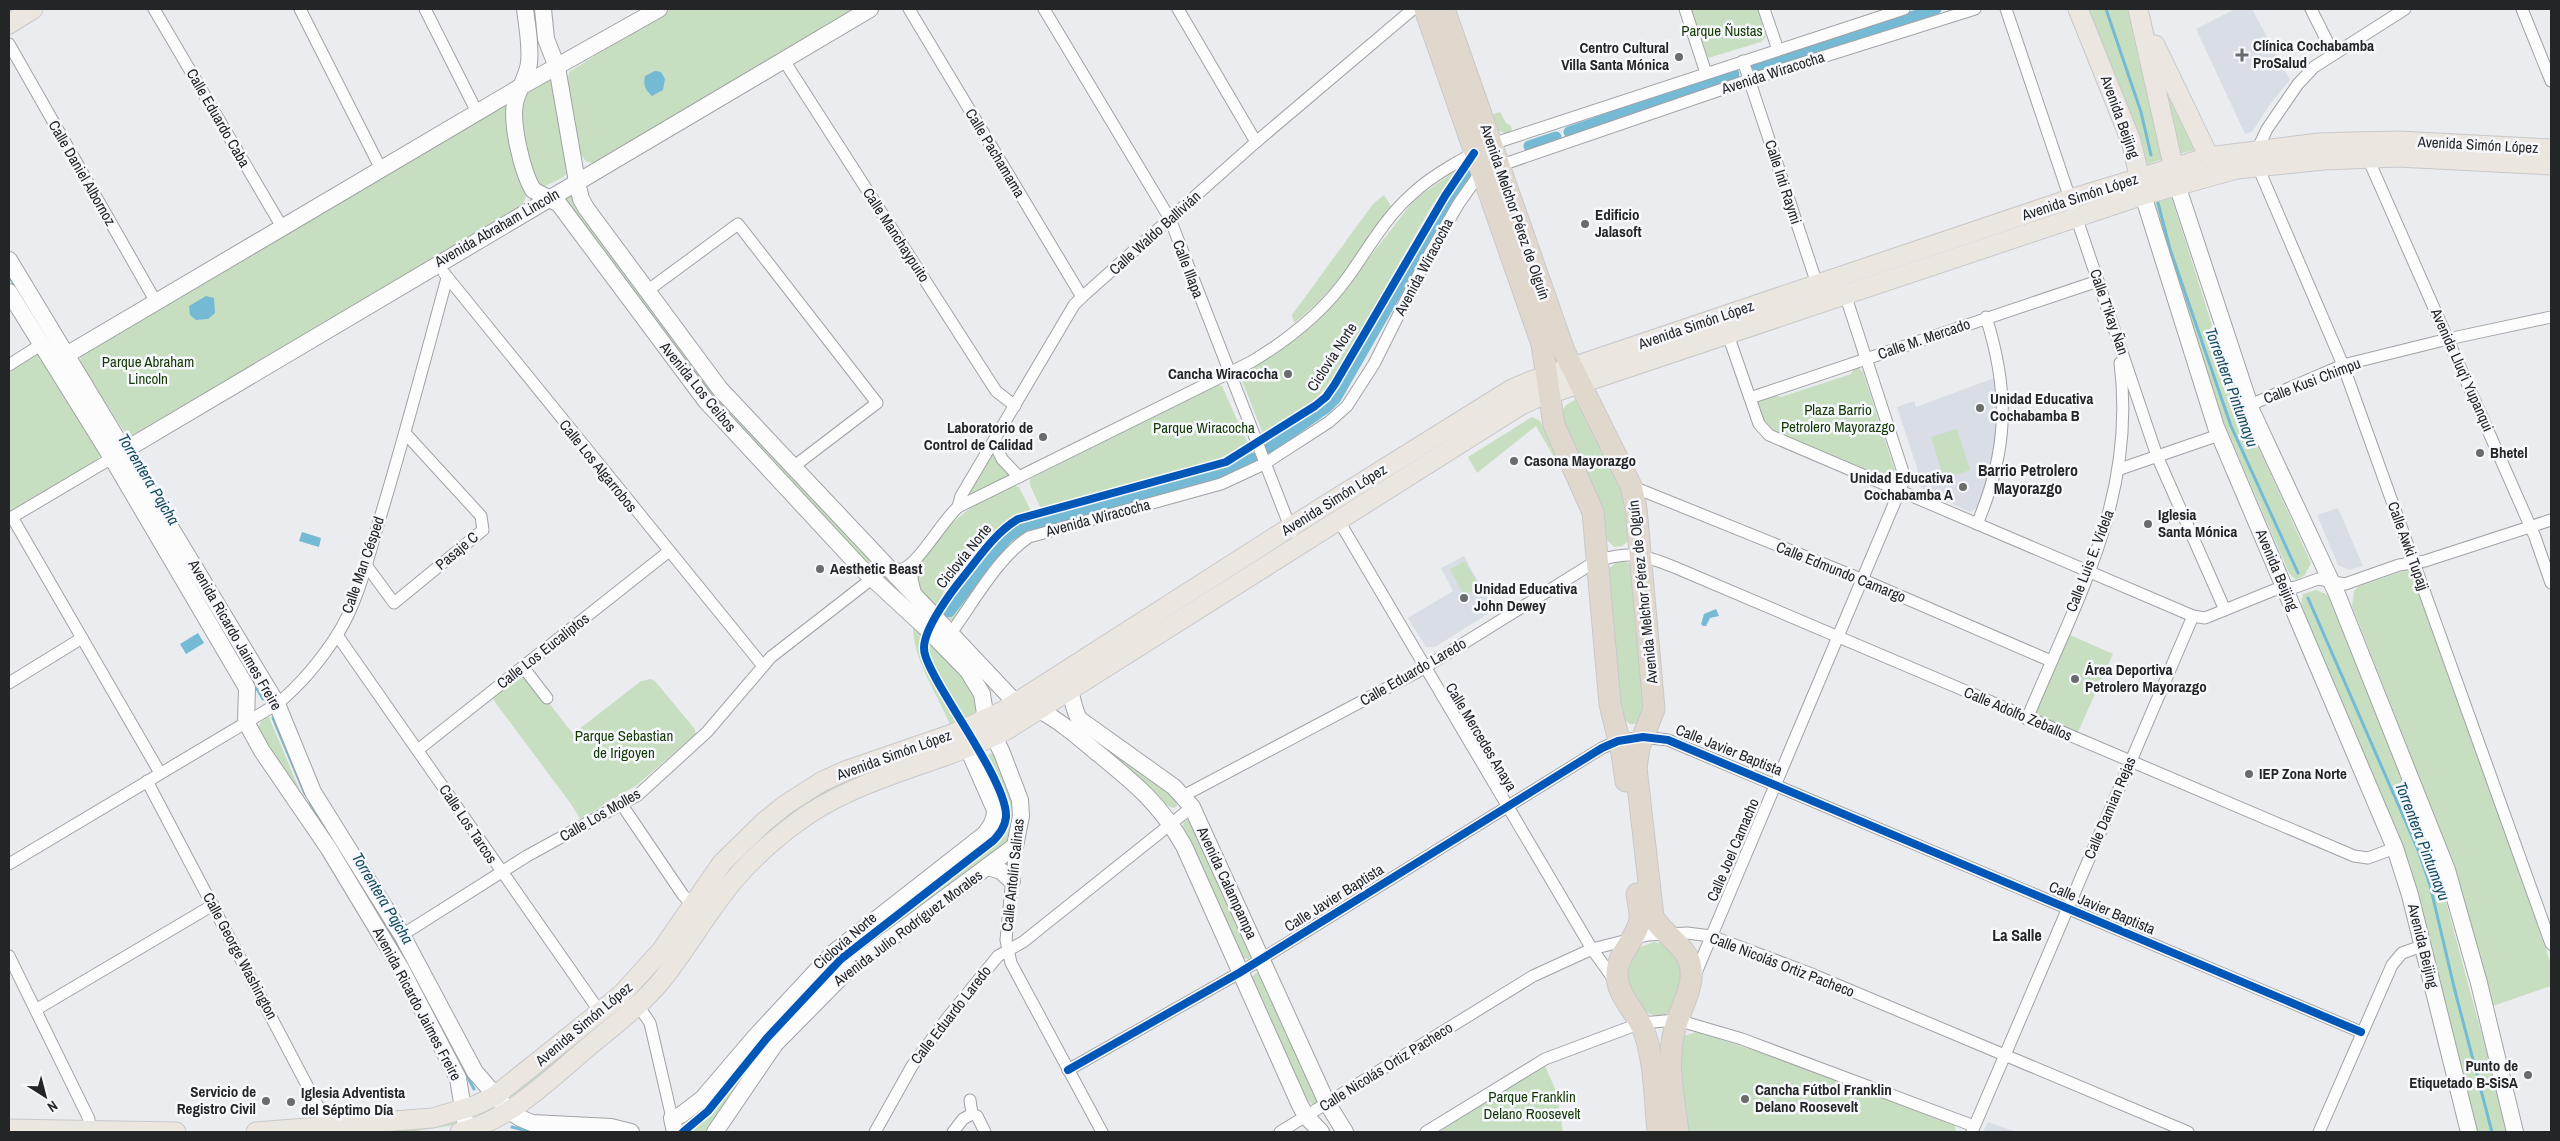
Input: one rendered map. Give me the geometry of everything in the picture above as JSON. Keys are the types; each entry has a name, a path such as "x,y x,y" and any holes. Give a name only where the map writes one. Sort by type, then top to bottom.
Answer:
{"highway":[{"name":"Avenida Melchor Pérez de Olguín","path":"1425,9 1559,337 1631,486 1642,554 1654,709 1636,757 1636,768 1653,917 1665,933"},
{"name":"Avenida Melchor Pérez de Olguín","path":"1444,9 1542,344 1554,425 1590,500 1598,560 1610,704 1625,766 1640,920 1630,939"},
{"path":"1665,933 1682,949 1688,958 1691,975 1690,986 1673,1034 1671,1068 1678,1132"},
{"path":"1630,939 1618,965 1619,987 1642,1023 1650,1054 1658,1132"}],"main road":[{"path":"9,24 33,9"},
{"name":"Avenida Beijing","path":"2078,9 2131,141 2145,185"},
{"path":"2139,13 2209,157"},
{"path":"2139,13 2172,177"},
{"name":"Avenida Simón López","path":"1577,375 1728,335 1823,302 1842,286 2070,199 2145,185 2172,177 2216,173 2258,159 2319,143 2399,141 2551,149"},
{"name":"Avenida Simón López","path":"2172,177 2209,157 2258,159 2398,157 2551,165"},
{"name":"Avenida Simón López","path":"464,1131 484,1125 509,1111 638,1005 659,983 733,881 750,862 807,814 850,791 964,739 1039,710 1066,682 1289,528 1512,389 1549,384 1577,375 1817,284 1842,286 2077,218 2145,185"},
{"name":"Avenida Simón López","path":"990,729 1016,703 1066,682 1339,521 1521,405 1549,384"},
{"name":"Avenida Simón López","path":"256,1132 331,1130 432,1118 463,1110 496,1096 621,995 661,951 722,864 743,842 804,792 845,771 964,739"},
{"path":"9,1129 176,1132"}],"street":[{"name":"Calle Eduardo Caba","path":"154,9 282,227"},
{"path":"300,9 381,169"},
{"path":"425,9 478,112"},
{"name":"Avenida Los Ceibos","path":"525,9 529,61 527,74 515,110 520,152 533,190 559,204 706,401 872,579 937,638 968,671 982,694 990,729"},
{"name":"Avenida Los Ceibos","path":"543,9 546,39 557,67 577,182 581,199 586,208 720,389 1016,703"},
{"path":"68,354 522,86 659,9"},
{"name":"Avenida Abraham Lincoln","path":"10,518 870,9"},
{"name":"Calle Pachamama","path":"909,9 1082,297"},
{"name":"Calle Illapa","path":"1044,9 1170,219 1289,528 1300,544"},
{"path":"1178,9 1256,142"},
{"name":"Calle Waldo Ballivián","path":"958,507 961,496 1074,305 1256,142 1414,9"},
{"path":"1685,9 1706,73"},
{"path":"1764,9 1778,50"},
{"name":"Avenida Wiracocha","path":"913,562 949,515 958,507 1272,350 1326,304 1396,210 1411,194 1487,159 1706,73 1904,9"},
{"name":"Avenida Wiracocha","path":"951,633 987,582 1019,544 1029,537 1220,484 1264,464 1329,422 1347,406 1374,364 1438,240 1487,159 1975,9"},
{"name":"Calle T'ikay Ñan","path":"2006,9 2157,456 2225,610"},
{"path":"2311,9 2333,53"},
{"path":"2258,159 2267,129 2298,84 2314,66 2405,9"},
{"path":"2522,9 2551,81"},
{"name":"Calle Daniel Albornoz","path":"9,44 156,302"},
{"name":"Calle Manchaypuito","path":"784,59 996,391 1015,406"},
{"name":"Calle Inti Raymi","path":"1743,61 1823,302"},
{"name":"Avenida Lluq'i Yupanqui","path":"2370,158 2370,163 2530,527 2551,583"},
{"name":"Calle Awki Tupajj","path":"2258,159 2343,365 2551,944"},
{"path":"2172,177 2250,405 2330,581 2447,870 2479,983 2515,1132"},
{"name":"Avenida Beijing","path":"2145,185 2219,435 2395,848 2410,895 2469,1132"},
{"path":"647,291 738,224 877,403 793,467"},
{"name":"Avenida Ricardo Jaimes Freire","path":"9,260 68,354 119,454 247,688 246,722 262,751 328,849 400,967 458,1078 464,1131"},
{"name":"Calle Los Algarrobos","path":"438,263 447,278 762,666"},
{"name":"Calle Man Césped","path":"9,864 278,704 303,680 337,635 354,600 366,565 405,433 447,278"},
{"name":"Calle M. Mercado","path":"1750,398 1986,317 2098,281"},
{"name":"Calle Joel Camacho","path":"1690,986 1905,478 1842,286"},
{"name":"Avenida Ricardo Jaimes Freire","path":"9,292 42,344 119,454 278,704 313,792 402,935 466,1057 481,1080 509,1111 532,1123 611,1127 632,1132"},
{"path":"1977,524 1991,491 1998,466 2004,422 2003,386 1997,351 1986,317"},
{"name":"Calle Kusi Chimpu","path":"2250,405 2343,365 2448,339 2551,317"},
{"path":"1728,335 1760,424 1769,435 1898,491 2090,570 2193,616 2205,618 2284,588 2296,587 2318,579 2345,584 2414,562 2425,561 2551,520"},
{"name":"Calle Luis E. Videla","path":"2027,719 2090,570 2108,521 2120,469 2124,418 2123,383 2117,336"},
{"path":"9,365 42,344"},
{"name":"Pasaje C","path":"366,565 394,603 483,530 481,516 405,433"},
{"path":"2120,469 2219,435"},
{"path":"994,442 1002,459 1019,477"},
{"name":"Calle Edmundo Camargo","path":"1631,486 1861,579 2051,661"},
{"path":"10,518 160,773"},
{"name":"Calle Mercedes Anaya","path":"1339,521 1424,668 1592,949 1619,987"},
{"name":"Calle Los Eucaliptos","path":"419,749 668,552"},
{"name":"Calle Eduardo Laredo","path":"876,1132 888,1105 922,1052 990,964 998,956 1022,942 1171,823 1187,801 1424,668 1598,560 1629,553 1642,554"},
{"name":"Calle Adolfo Zeballos","path":"1642,554 2027,719 2354,856 2368,858 2395,848"},
{"path":"888,567 904,568 913,562"},
{"path":"913,562 912,579 917,598"},
{"name":"Calle Los Molles","path":"402,935 527,856 622,806 638,795 693,746 762,666 888,567"},
{"name":"Calle Damian Rejas","path":"1973,1129 2193,616"},
{"name":"Calle Los Tarcos","path":"337,635 419,749 501,873 600,1012"},
{"path":"9,683 82,638"},
{"path":"523,667 547,698"},
{"name":"Avenida Calampampa","path":"1066,682 1078,728 1146,793 1171,823 1184,846 1239,973 1306,1116 1321,1132"},
{"name":"Avenida Calampampa","path":"1039,710 1078,728 1160,776 1187,801 1262,959 1327,1104 1345,1132"},
{"name":"Calle Antolín Salinas","path":"990,729 1002,753 1020,800 1021,816 1015,846 1006,940 1007,951 1102,1132"},
{"name":"Calle Javier Baptista","path":"1068,1070 1239,973 1602,748 1618,741 1643,737 1668,740 1776,784 2361,1032"},
{"name":"Avenida Julio Rodríguez Morales","path":"674,1125 681,1115 703,1098 755,1037 833,953 985,834 995,818 995,810 964,739"},
{"name":"Calle George Washington","path":"147,781 331,1130"},
{"path":"622,806 692,906 707,917"},
{"name":"Avenida Julio Rodríguez Morales","path":"715,1132 770,1052 848,970 1015,846"},
{"path":"988,867 1001,871 1012,881"},
{"path":"36,1009 213,905"},
{"name":"Calle Nicolás Ortiz Pacheco","path":"1280,1132 1533,976 1592,949 1630,939 1665,933 1711,936 1809,973 2188,1132"},
{"path":"2319,1132 2361,1032 2392,965 2402,953 2422,946"},
{"path":"9,956 89,1119 89,1130"},
{"path":"638,1005 650,1023 674,1125"},
{"path":"1426,1132 1545,1059 1642,1023 1677,1020 1712,1029 1804,1061 1973,1129"},
{"path":"755,1037 770,1052"},
{"path":"970,1100 972,1114"},
{"path":"954,1132 963,1119 972,1114"},
{"path":"972,1114 977,1116 985,1132"}],"shaded area":[{"name":"Clínica Cochabamba ProSalud","path":"2235,9 2252,9 2290,80 2270,104 2252,132 2245,134 2196,29"},
{"path":"1997,377 1999,408 1991,469 1979,506 1970,512 1925,491 1919,485 1917,468 1897,407 1914,401 1916,407"},
{"path":"2338,508 2363,566 2349,570 2338,565 2317,515"},
{"name":"Unidad Educativa John Dewey","path":"1464,556 1494,610 1435,647 1426,647 1408,618 1453,591 1441,568"},
{"path":"1988,1122 2016,1132 1983,1132"}],"green space":[{"path":"670,9 857,9 594,163 587,162 579,147 572,119 568,91 569,72"},
{"name":"Parque Ñustas","path":"1691,9 1758,9 1766,37 1761,42 1708,58"},
{"path":"2085,9 2128,9 2132,18 2163,159 2146,165"},
{"path":"550,79 553,80 568,172 562,178 541,188 530,168 523,135 521,112 524,96 536,86"},
{"path":"2166,84 2199,149 2179,154"},
{"name":"Parque Abraham Lincoln","path":"504,105 507,106 526,197 522,206 133,437 125,433 81,365 80,354"},
{"path":"1500,112 1506,123 1511,126 1512,133 1508,134 1499,131 1493,114"},
{"name":"Parque Wiracocha","path":"1455,171 1433,204 1332,380 1316,399 1263,434 1241,378 1243,372 1273,354 1331,307 1414,200"},
{"path":"573,192 575,200 869,558 870,565 868,566 712,399 563,199"},
{"path":"1384,195 1391,206 1359,253 1323,298 1294,323 1292,315 1373,204"},
{"path":"2171,196 2218,344 2244,415 2311,563 2305,575 2296,580 2289,573 2224,423 2150,202"},
{"name":"Parque Abraham Lincoln","path":"36,354 39,355 102,453 97,460 9,512 9,369"},
{"name":"Plaza Barrio Petrolero Mayorazgo","path":"1854,368 1859,368 1863,372 1897,477 1896,481 1892,482 1774,433 1765,427 1756,402 1773,395 1781,397 1851,374"},
{"name":"Parque Wiracocha","path":"1215,384 1222,386 1248,444 1214,461 1041,509 1030,485 1030,479"},
{"path":"1576,399 1621,481 1630,540 1622,546 1614,547 1605,538 1561,414 1565,406"},
{"path":"1532,417 1540,421 1561,462 1558,464 1536,426 1477,473 1468,457"},
{"path":"1957,429 1970,470 1944,479 1931,437"},
{"path":"992,455 995,455 1010,477 971,495 970,492"},
{"path":"1012,485 1019,487 1031,511 1005,523 971,563 960,565 950,573 937,612 918,587 916,577 924,556 941,534 960,516 978,503"},
{"path":"1101,498 1102,501 1016,527 1008,533 944,616 942,614 951,597 1005,530 1014,523"},
{"path":"1104,508 1105,512 1031,533 977,588 953,620 949,620 1012,539 1020,533"},
{"path":"1465,561 1480,587 1464,596 1450,569"},
{"path":"1622,561 1631,564 1648,708 1638,724 1630,724 1620,717 1609,568"},
{"path":"2407,570 2414,574 2551,964 2551,986 2493,1006 2455,868 2352,606 2354,591 2359,586"},
{"path":"2316,590 2326,594 2329,598 2414,805 2438,872 2508,1132 2477,1132 2410,875 2301,604 2303,594"},
{"path":"913,622 940,648 975,693 977,712 951,727 926,676 916,649"},
{"name":"Área Deportiva Petrolero Mayorazgo","path":"2068,634 2113,654 2077,734 2034,713"},
{"name":"Parque Sebastian de Irigoyen","path":"524,674 528,676 573,734 641,681 651,679 655,681 694,728 696,734 637,785 580,819 571,804 492,698"},
{"path":"269,717 298,786 313,816 272,758 260,735 260,723"},
{"path":"1084,729 1174,795 1177,806 1174,808 1167,806 1082,732"},
{"path":"959,737 886,768 720,885 715,882 763,831 819,791"},
{"path":"994,752 1013,802 1014,816 1009,842 766,1043 763,1040 837,956 995,828 977,760"},
{"path":"1189,819 1255,958 1250,960 1242,957 1182,827 1184,822"},
{"path":"1654,942 1669,945 1686,973 1678,997 1671,1010 1665,1015 1658,1016 1645,1010 1633,999 1626,987 1624,967 1638,948"},
{"path":"674,953 632,1000 514,1098 510,1093 658,964"},
{"path":"1256,973 1261,973 1318,1099 1318,1103 1312,1104 1307,1100 1251,978"},
{"path":"1696,1032 1789,1061 1954,1123 1956,1132 1685,1132 1678,1062 1684,1036"},
{"path":"756,1046 762,1050 709,1132 686,1132 685,1122"},
{"name":"Parque Franklin Delano Roosevelt","path":"1545,1066 1557,1093 1563,1132 1437,1132"},
{"path":"455,1120 456,1125 409,1132 359,1132"}],"water":[{"path":"655,71 661,72 665,79 663,90 652,96 644,85 644,79 645,76"},
{"path":"206,296 214,298 215,313 208,319 196,320 190,315 189,306"},
{"path":"302,532 321,538 319,547 299,541"},
{"path":"1716,609 1719,616 1710,618 1706,626 1703,626 1701,624 1704,614"},
{"path":"198,633 204,643 186,654 180,644"}],"waterway":[{"path":"1757,66 1936,9"},
{"name":"Torrentera Pintumayu","path":"2106,9 2141,112 2151,155"},
{"path":"1569,132 1734,74"},
{"path":"1529,146 1556,137"},
{"path":"1269,448 1326,408 1336,398 1454,192 1471,172"},
{"name":"Torrentera Pintumayu","path":"2158,203 2170,249 2231,426 2298,573"},
{"name":"Torrentera Pajcha","path":"9,276 23,299"},
{"path":"949,612 1007,538 1020,529 1211,476 1253,458"},
{"name":"Torrentera Pintumayu","path":"2308,598 2418,850 2430,885 2455,991 2492,1132"},
{"name":"Torrentera Pajcha","path":"228,639 263,699"},
{"name":"Torrentera Pajcha","path":"273,718 305,794"},
{"name":"Torrentera Pajcha","path":"310,802 328,833"},
{"name":"Torrentera Pajcha","path":"369,900 401,952 474,1089"},
{"name":"Torrentera Pajcha","path":"512,1127 552,1132"}],"cycle path":[{"name":"Ciclovía Norte","path":"683,1132 708,1111 767,1038 841,959 994,840 1003,827 1006,817 1004,803 998,786 928,664 924,651 928,631 939,610 982,553 1002,531 1018,519 1226,462 1315,406 1326,397 1335,384 1445,196 1474,153"},
{"path":"1068,1070 1239,973 1602,748 1618,741 1643,737 1668,740 2361,1032"}],"place":[{"name":"Clínica Cochabamba ProSalud","path":"2242,55"},
{"name":"Centro Cultural Villa Santa Mónica","path":"1679,57"},
{"name":"Edificio Jalasoft","path":"1585,224"},
{"name":"Cancha Wiracocha","path":"1288,374"},
{"name":"Unidad Educativa Cochabamba B","path":"1980,408"},
{"name":"Laboratorio de Control de Calidad","path":"1043,437"},
{"name":"Bhetel","path":"2480,453"},
{"name":"Casona Mayorazgo","path":"1514,461"},
{"name":"Unidad Educativa Cochabamba A","path":"1963,487"},
{"name":"Iglesia Santa Mónica","path":"2148,524"},
{"name":"Aesthetic Beast","path":"820,569"},
{"name":"Unidad Educativa John Dewey","path":"1464,598"},
{"name":"Área Deportiva Petrolero Mayorazgo","path":"2075,679"},
{"name":"IEP Zona Norte","path":"2249,774"},
{"name":"Punto de Etiquetado B-SiSA","path":"2528,1075"},
{"name":"Cancha Fútbol Franklin Delano Roosevelt","path":"1745,1099"},
{"name":"Servicio de Registro Civil","path":"266,1101"},
{"name":"Iglesia Adventista del Séptimo Día","path":"291,1102"}],"district":[{"name":"Barrio Petrolero Mayorazgo","path":"2028,479"},
{"name":"La Salle","path":"2017,935"}]}
